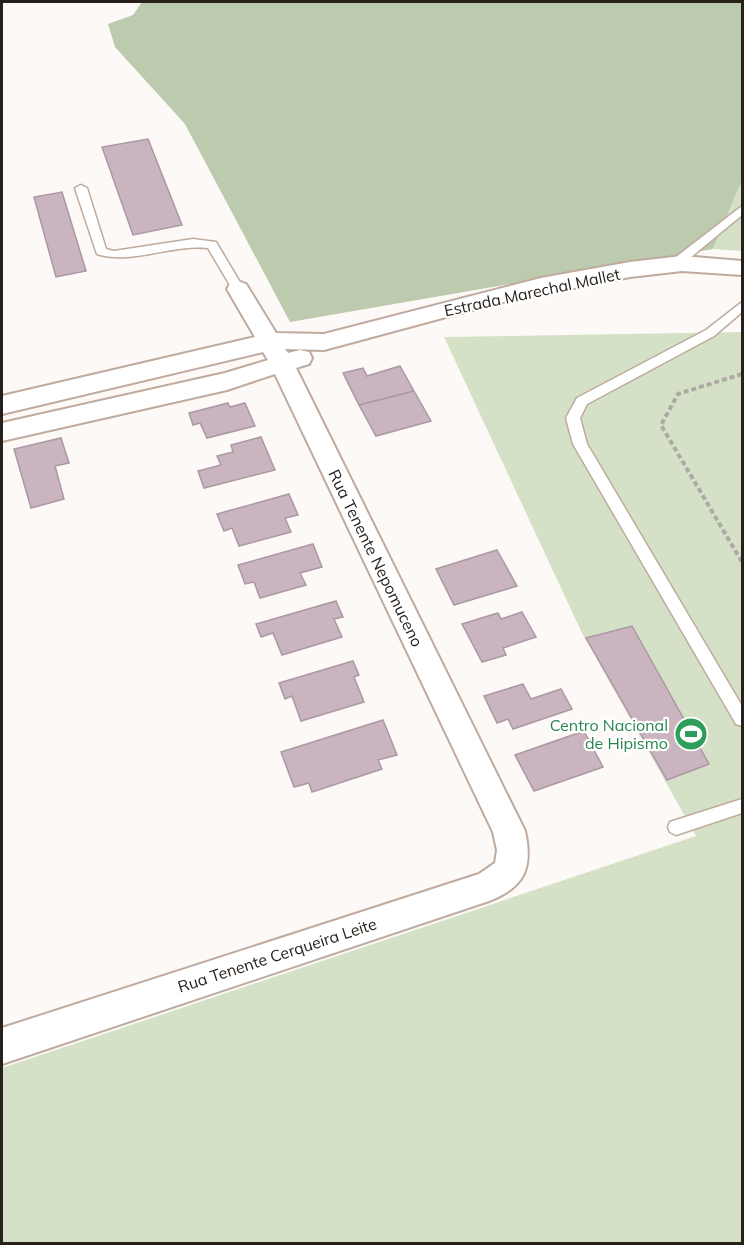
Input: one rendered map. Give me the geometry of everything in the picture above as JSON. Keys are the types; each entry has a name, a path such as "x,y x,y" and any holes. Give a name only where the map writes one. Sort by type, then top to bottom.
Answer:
{"street":[{"name":"Estrada Marechal Mallet","path":"2,405 276,353 297,359 324,342 507,294 588,278 675,264 742,268"},
{"name":"Rua Tenente Nepomuceno","path":"238,289 276,353 508,831"},
{"name":"Estrada Marechal Mallet","path":"2,432 227,381 276,353"},
{"name":"Rua Tenente Cerqueira Leite","path":"2,1046 489,886 510,871 513,850 508,831"}],"lane":[{"path":"81,188 101,251 113,255 193,243 212,245 238,289"},
{"path":"675,264 742,210"},
{"path":"742,306 710,333 582,401 573,418 580,444 742,719"},
{"path":"676,827 742,806"}],"path":[{"path":"742,374 678,394 661,425 742,562"}],"green space":[{"path":"142,2 742,2 742,180 713,249 290,322 185,124 115,47 108,24 133,15"},
{"path":"742,180 742,251 713,249"},
{"name":"Centro Nacional de Hipismo","path":"742,332 742,1243 2,1243 2,1068 696,836 582,633 444,337"}],"building":[{"path":"148,139 182,225 133,235 102,147"},
{"path":"62,192 86,271 56,277 34,197"},
{"path":"400,366 414,391 359,405 343,373 363,368 367,376"},
{"path":"414,391 431,421 376,436 359,405"},
{"path":"228,403 230,407 245,403 255,426 207,438 200,423 193,425 189,413"},
{"path":"261,437 275,470 204,488 198,471 221,465 217,456 233,452 231,445"},
{"path":"61,438 69,463 55,466 64,499 31,508 14,449"},
{"path":"289,494 298,515 285,518 291,532 239,546 232,528 224,531 217,514"},
{"path":"313,544 322,567 300,573 306,585 260,598 254,582 245,584 238,565"},
{"path":"497,550 517,586 454,605 436,569"},
{"path":"336,601 343,617 334,619 342,637 282,655 273,633 261,637 256,624"},
{"path":"522,612 536,637 503,648 506,655 482,662 462,624 498,613 501,619"},
{"path":"632,626 709,764 667,780 586,638"},
{"path":"353,661 359,675 354,677 364,702 301,721 292,696 285,699 279,683"},
{"path":"523,684 531,699 561,689 572,709 513,729 508,719 497,723 484,696"},
{"path":"383,720 397,755 378,760 382,769 312,792 309,783 294,787 281,752"},
{"path":"584,731 603,767 534,791 515,755"}],"place":[{"name":"Centro Nacional de Hipismo","path":"691,734"}]}
